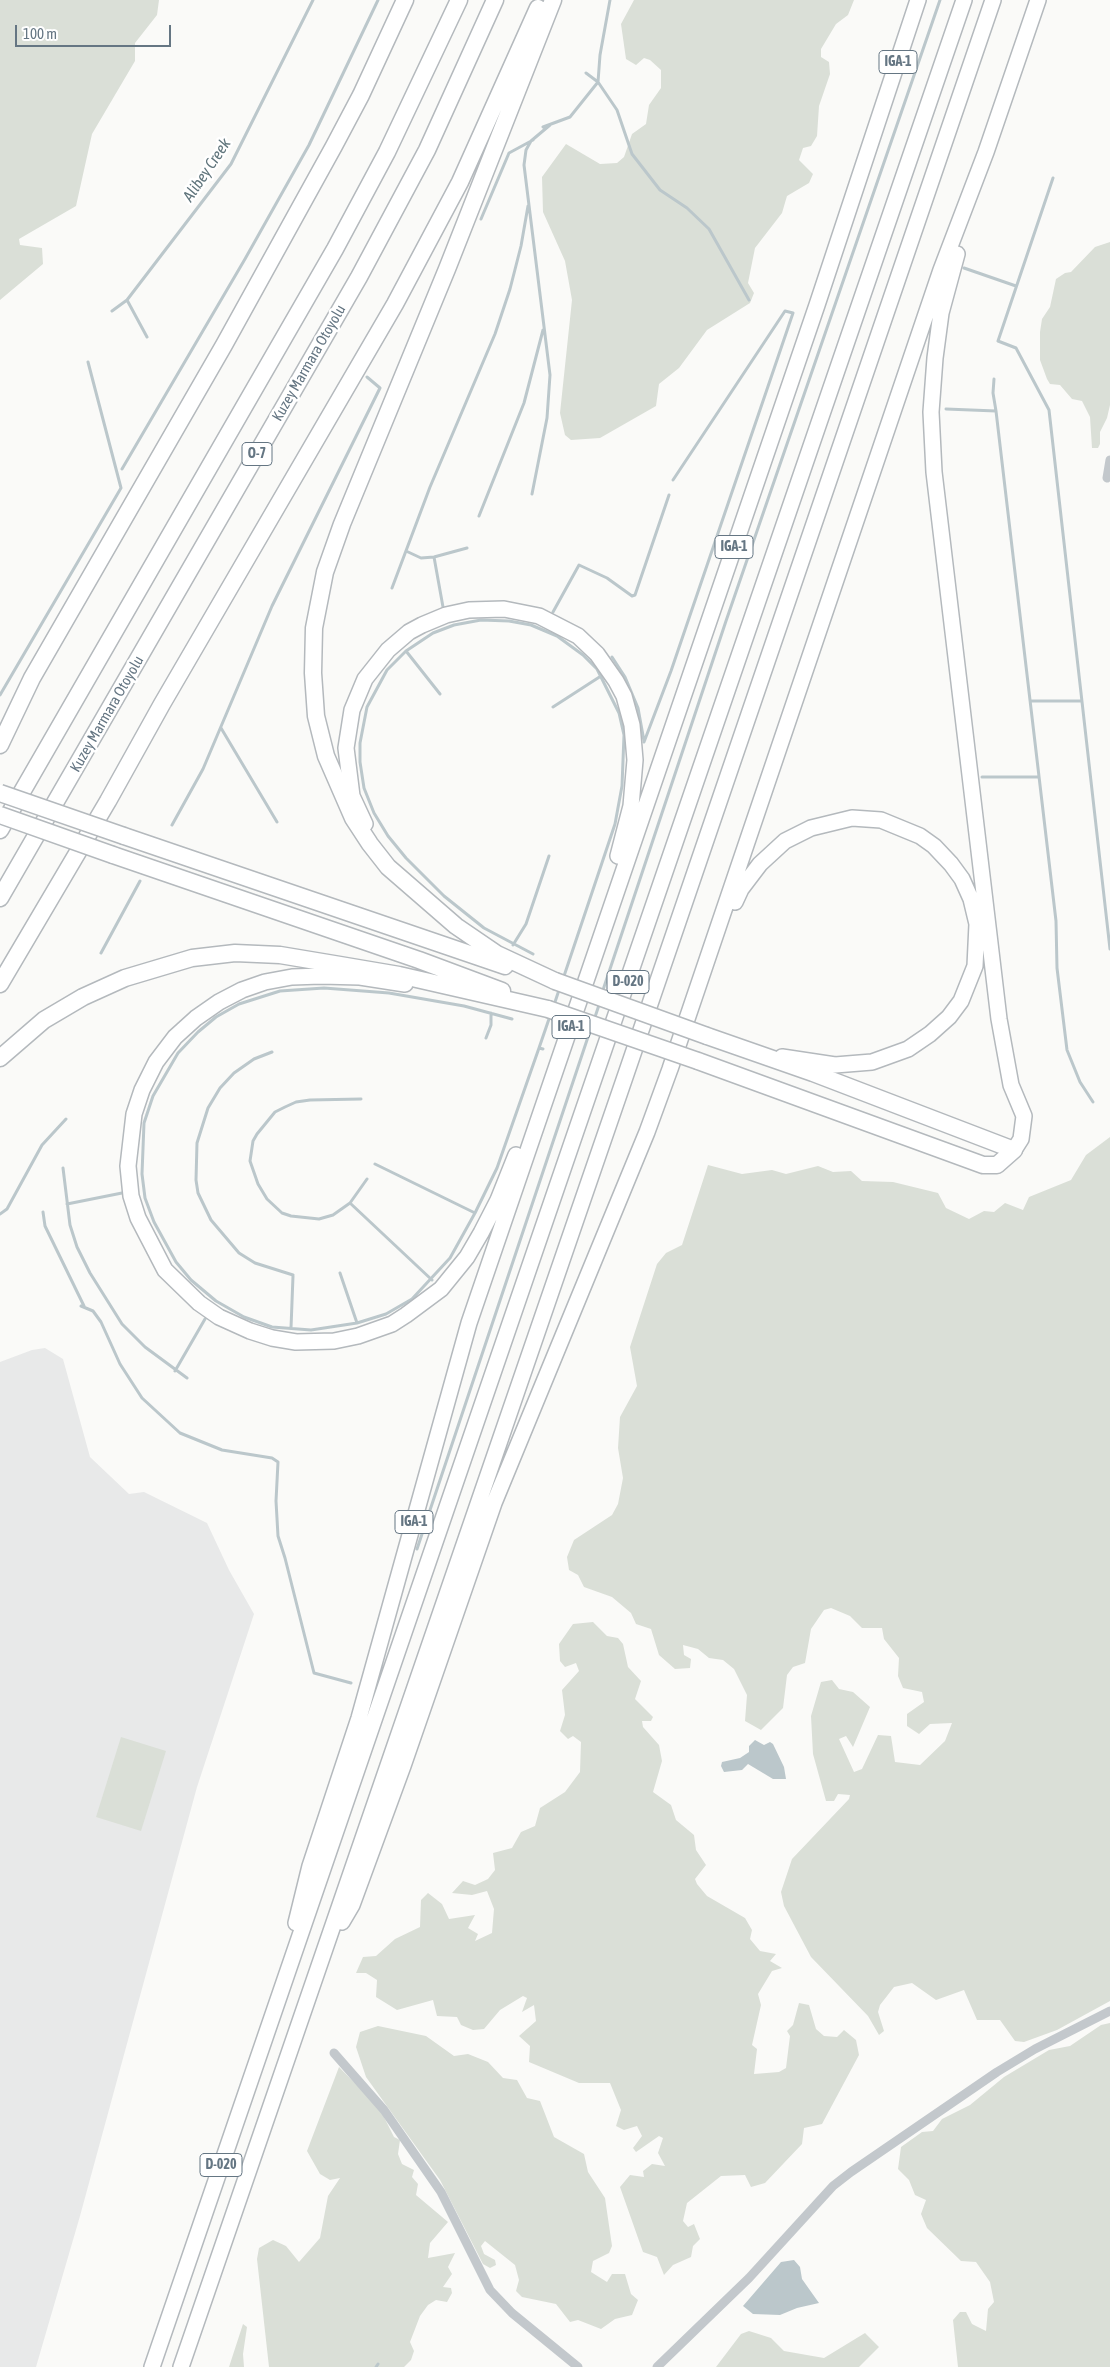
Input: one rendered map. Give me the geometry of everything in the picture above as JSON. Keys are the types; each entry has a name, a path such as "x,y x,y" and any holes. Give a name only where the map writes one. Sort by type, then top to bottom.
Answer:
{"highway":[{"path":"0,744 32,678 267,268 361,95 405,0"},
{"name":"O-7","path":"0,830 335,249 387,152 459,0"},
{"name":"Kuzey Marmara Otoyolu","path":"0,898 359,277 427,150 495,0"},
{"path":"0,984 395,304 460,182 541,0"},
{"path":"408,884 388,867 352,818 326,756 316,716 313,673 314,628 325,572 342,524 448,269 553,0"},
{"name":"IGA-1","path":"290,1964 294,1931 310,1866 359,1718 467,1332 918,0"},
{"name":"D-020","path":"152,2367 964,0"},
{"name":"D-020","path":"181,2367 993,0"},
{"path":"322,1958 352,1905 494,1503 647,1132 698,991 938,280 986,152 1038,0"},
{"path":"0,815 419,960 548,1009 698,1061 983,1165 997,1165 1014,1150 1021,1139 1024,1116 1011,1085 999,1019 934,472 931,412 941,313 986,152"},
{"name":"IGA-1","path":"555,981 504,957 478,942 434,909 408,884 369,831 352,796 346,748 352,710 361,688 379,659 399,640 422,625 441,617 469,610 490,608 529,613 549,620 578,636 597,654 616,681 628,708 632,725 635,760 631,806 623,842 598,921 593,943 591,970"},
{"path":"0,719 32,678"},
{"path":"0,793 474,956 555,981 756,1053 1014,1150"},
{"path":"698,991 715,959 741,889 770,853 797,834 811,828 852,818 881,820 920,836 944,856 962,879 971,899 977,924 975,966 964,994 949,1017 930,1034 908,1049 872,1062 829,1064 756,1053"},
{"path":"0,1058 44,1020 83,997 125,978 192,958 235,953 280,955 399,975 461,991 548,1009"},
{"path":"461,991 360,978 292,977 265,982 234,994 196,1018 175,1037 156,1062 142,1090 134,1114 128,1166 131,1196 138,1218 153,1250 170,1276 199,1303 220,1317 250,1331 272,1338 296,1342 334,1341 358,1336 392,1324 441,1290 467,1257 498,1200 536,1108 551,1084"}],"street":[{"path":"1107,478 1110,460"},
{"path":"657,2367 749,2278 821,2199 851,2172 997,2072 1035,2049 1110,2011"},
{"path":"334,2053 384,2110 441,2192 490,2290 512,2313 578,2367"}],"shaded area":[{"path":"0,0 159,0 157,15 135,43 135,61 92,134 76,206 19,239 20,245 42,248 43,264 0,300"},
{"path":"634,0 854,0 848,15 836,24 821,49 821,57 829,62 830,74 819,106 817,136 811,146 803,148 799,160 813,174 809,183 787,196 782,213 755,248 748,283 754,293 750,303 707,330 679,368 659,384 656,406 600,438 571,440 565,435 560,413 572,300 565,261 543,212 542,177 566,144 600,164 617,163 624,157 632,134 646,124 649,105 661,88 661,70 650,60 644,58 636,65 626,59 621,24"},
{"path":"1110,242 1110,405 1107,418 1100,432 1100,444 1098,448 1092,448 1090,417 1082,401 1072,399 1060,385 1050,384 1047,379 1040,360 1040,332 1042,319 1050,307 1056,279 1065,273 1071,272 1095,247"},
{"path":"1110,1137 1110,2001 1057,2030 1024,2042 1015,2041 1000,2020 977,2020 964,1990 936,2000 912,1983 894,1987 880,2005 878,2012 884,2031 879,2035 868,2016 811,1957 784,1906 781,1892 792,1859 849,1799 850,1795 838,1794 834,1801 826,1801 813,1754 811,1716 821,1682 832,1680 839,1689 853,1692 870,1707 853,1747 846,1736 839,1739 854,1772 862,1769 878,1735 891,1736 895,1762 920,1765 945,1741 952,1723 930,1724 919,1734 907,1726 907,1714 924,1702 922,1692 903,1688 898,1676 899,1658 884,1639 882,1628 862,1628 850,1616 831,1608 824,1610 811,1629 805,1663 793,1667 787,1675 783,1708 761,1730 745,1721 747,1695 734,1669 723,1660 709,1658 698,1649 683,1645 684,1655 691,1659 690,1668 675,1669 659,1655 651,1629 636,1624 631,1613 612,1597 584,1587 578,1575 569,1570 567,1557 574,1540 612,1515 618,1504 623,1478 618,1448 620,1417 637,1386 630,1347 657,1264 666,1253 682,1245 708,1165 742,1174 772,1170 786,1174 818,1166 833,1172 851,1171 862,1181 893,1182 938,1193 946,1208 969,1219 984,1211 994,1212 1005,1203 1023,1210 1029,1197 1071,1180 1086,1155"},
{"path":"45,1348 63,1359 90,1457 129,1494 144,1492 207,1523 229,1570 254,1614 197,1787 80,2216 36,2367 0,2367 0,1362 32,1350"},
{"path":"593,1622 607,1636 618,1638 623,1644 628,1667 641,1681 635,1699 653,1717 651,1721 642,1721 643,1727 659,1745 662,1761 653,1792 671,1805 676,1820 694,1835 696,1850 706,1865 695,1879 697,1884 707,1896 745,1918 752,1930 750,1939 760,1951 776,1954 770,1961 782,1968 772,1971 758,1994 761,2005 752,2045 757,2049 754,2074 779,2072 786,2068 790,2036 787,2031 793,2025 799,2003 809,2005 816,2029 824,2036 837,2037 844,2030 856,2040 859,2055 822,2124 804,2128 802,2144 765,2183 751,2187 745,2175 721,2176 687,2203 683,2221 688,2227 694,2224 700,2239 693,2246 691,2257 673,2265 664,2275 657,2257 643,2252 620,2187 630,2175 644,2177 643,2171 652,2164 665,2166 658,2153 663,2138 659,2136 636,2152 633,2148 642,2136 637,2126 624,2130 616,2126 621,2110 610,2083 579,2083 529,2062 530,2046 519,2036 536,2021 534,2005 522,2012 527,1998 523,1996 500,2010 484,2029 473,2030 461,2025 457,2017 437,2016 433,2000 397,2010 376,1997 377,1980 366,1973 356,1973 363,1957 376,1956 395,1939 420,1927 421,1900 428,1893 442,1904 449,1919 475,1915 468,1928 478,1934 475,1941 492,1933 494,1909 487,1891 472,1895 452,1893 463,1881 475,1885 488,1879 495,1870 493,1853 512,1848 521,1832 535,1826 540,1808 565,1792 580,1772 581,1742 573,1736 568,1739 560,1731 565,1715 562,1690 579,1671 576,1663 565,1667 560,1661 559,1644 573,1624"},
{"path":"121,1737 166,1751 141,1831 96,1817"},
{"path":"755,1740 764,1745 770,1742 773,1744 784,1767 786,1779 773,1779 748,1764 742,1770 724,1772 721,1766 722,1762 740,1758 749,1752 749,1746"},
{"path":"1110,2023 1110,2367 958,2367 953,2320 960,2312 966,2312 972,2324 986,2331 988,2309 994,2302 990,2282 976,2262 961,2261 927,2228 921,2214 926,2200 915,2195 909,2180 898,2169 901,2147 922,2132 933,2131 942,2119 970,2105 1004,2077 1049,2050 1070,2046 1101,2025"},
{"path":"378,2026 426,2036 454,2056 468,2054 488,2062 503,2078 517,2080 527,2098 540,2101 554,2137 584,2154 588,2172 605,2198 612,2246 609,2253 593,2261 591,2272 607,2282 612,2274 625,2274 631,2294 638,2300 632,2315 615,2319 601,2329 578,2320 570,2322 556,2304 522,2297 516,2291 519,2280 515,2265 485,2241 481,2246 484,2254 495,2260 496,2265 490,2268 483,2264 440,2180 366,2077 356,2047 360,2032"},
{"path":"339,2067 380,2109 394,2137 400,2140 398,2154 402,2164 414,2170 412,2177 418,2184 416,2195 448,2222 430,2243 428,2258 455,2253 448,2267 452,2274 443,2287 451,2288 452,2293 447,2302 436,2300 428,2305 420,2316 410,2342 414,2351 411,2360 404,2367 269,2367 257,2259 259,2248 273,2240 286,2246 299,2262 320,2238 328,2196 340,2178 330,2180 320,2174 307,2151"},
{"path":"794,2260 800,2267 802,2279 819,2303 797,2308 780,2315 753,2314 743,2306 781,2262"},
{"path":"243,2324 247,2327 243,2354 244,2367 229,2367"},
{"path":"749,2331 771,2338 784,2351 824,2358 865,2333 879,2347 859,2367 716,2367 741,2334"}],"waterway":[{"name":"Alibey Creek","path":"112,311 127,300 231,164 313,0"},
{"path":"122,469 245,259 309,145 378,0"},
{"path":"543,127 570,117 598,82 600,55 610,0"},
{"path":"602,993 726,621 940,0"},
{"path":"586,73 598,82 617,110 632,154 660,190 687,208 709,229 749,300"},
{"path":"532,494 547,418 550,375 524,165 526,150 531,141 550,125"},
{"path":"481,219 509,153 533,140"},
{"path":"1053,178 998,341 1016,348 1049,410 1110,949"},
{"path":"392,588 430,487 495,334 510,289 521,246 528,206"},
{"path":"964,268 1016,286"},
{"path":"127,300 147,337"},
{"path":"644,742 671,671 793,313 785,311 673,480"},
{"path":"479,516 524,403 543,330"},
{"path":"0,695 121,488 88,362"},
{"path":"172,825 203,769 272,606 380,388 367,377"},
{"path":"946,409 996,411 993,393 994,379"},
{"path":"996,411 1056,921 1057,968 1067,1050 1080,1082 1093,1102"},
{"path":"553,612 579,565 607,578 632,596 635,595 669,495"},
{"path":"406,551 421,558 434,557 467,548"},
{"path":"434,557 443,607"},
{"path":"533,954 484,928 444,896 406,858 388,836 374,813 364,788 360,762 360,743 367,707 387,670 406,651 433,633 454,625 481,620 509,621 531,625 557,636 583,655 597,669 619,713 624,735 622,786 615,824 563,979"},
{"path":"406,651 440,694"},
{"path":"612,657 625,677 638,708 644,741"},
{"path":"553,707 601,676"},
{"path":"1031,701 1081,701"},
{"path":"221,728 277,822"},
{"path":"982,777 1038,777"},
{"path":"513,945 526,924 549,856"},
{"path":"101,953 140,881"},
{"path":"554,1005 560,987"},
{"path":"512,1019 464,1006 389,993 324,988 280,991 239,1004 216,1017 178,1053 153,1096 144,1123 142,1174 145,1198 154,1222 176,1262 191,1280 216,1301 244,1317 272,1327 311,1330 357,1323 386,1314 412,1299 450,1258 475,1213 497,1168 539,1048"},
{"path":"594,1020 600,1002"},
{"path":"486,1038 491,1025 491,1013"},
{"path":"543,1049 539,1048 550,1016"},
{"path":"417,1549 591,1028"},
{"path":"272,1052 254,1059 234,1073 220,1088 208,1108 197,1143 196,1180 198,1193 211,1220 239,1253 255,1263 293,1275"},
{"path":"361,1099 296,1102 275,1112 253,1141 250,1161 258,1184 267,1199 282,1213 291,1216 319,1219 333,1215 350,1203 367,1179"},
{"path":"0,1214 7,1209 42,1145 66,1119"},
{"path":"375,1164 475,1213"},
{"path":"63,1168 70,1225 77,1247 90,1273 122,1324 145,1347 187,1378"},
{"path":"67,1204 122,1193"},
{"path":"350,1203 432,1280"},
{"path":"43,1212 45,1226 84,1306"},
{"path":"340,1273 357,1323"},
{"path":"291,1328 293,1276"},
{"path":"81,1306 93,1311 101,1322 120,1364 142,1398 180,1433 222,1450 272,1458 278,1462 276,1501 278,1536 314,1673 351,1683"},
{"path":"175,1371 205,1319"}]}
